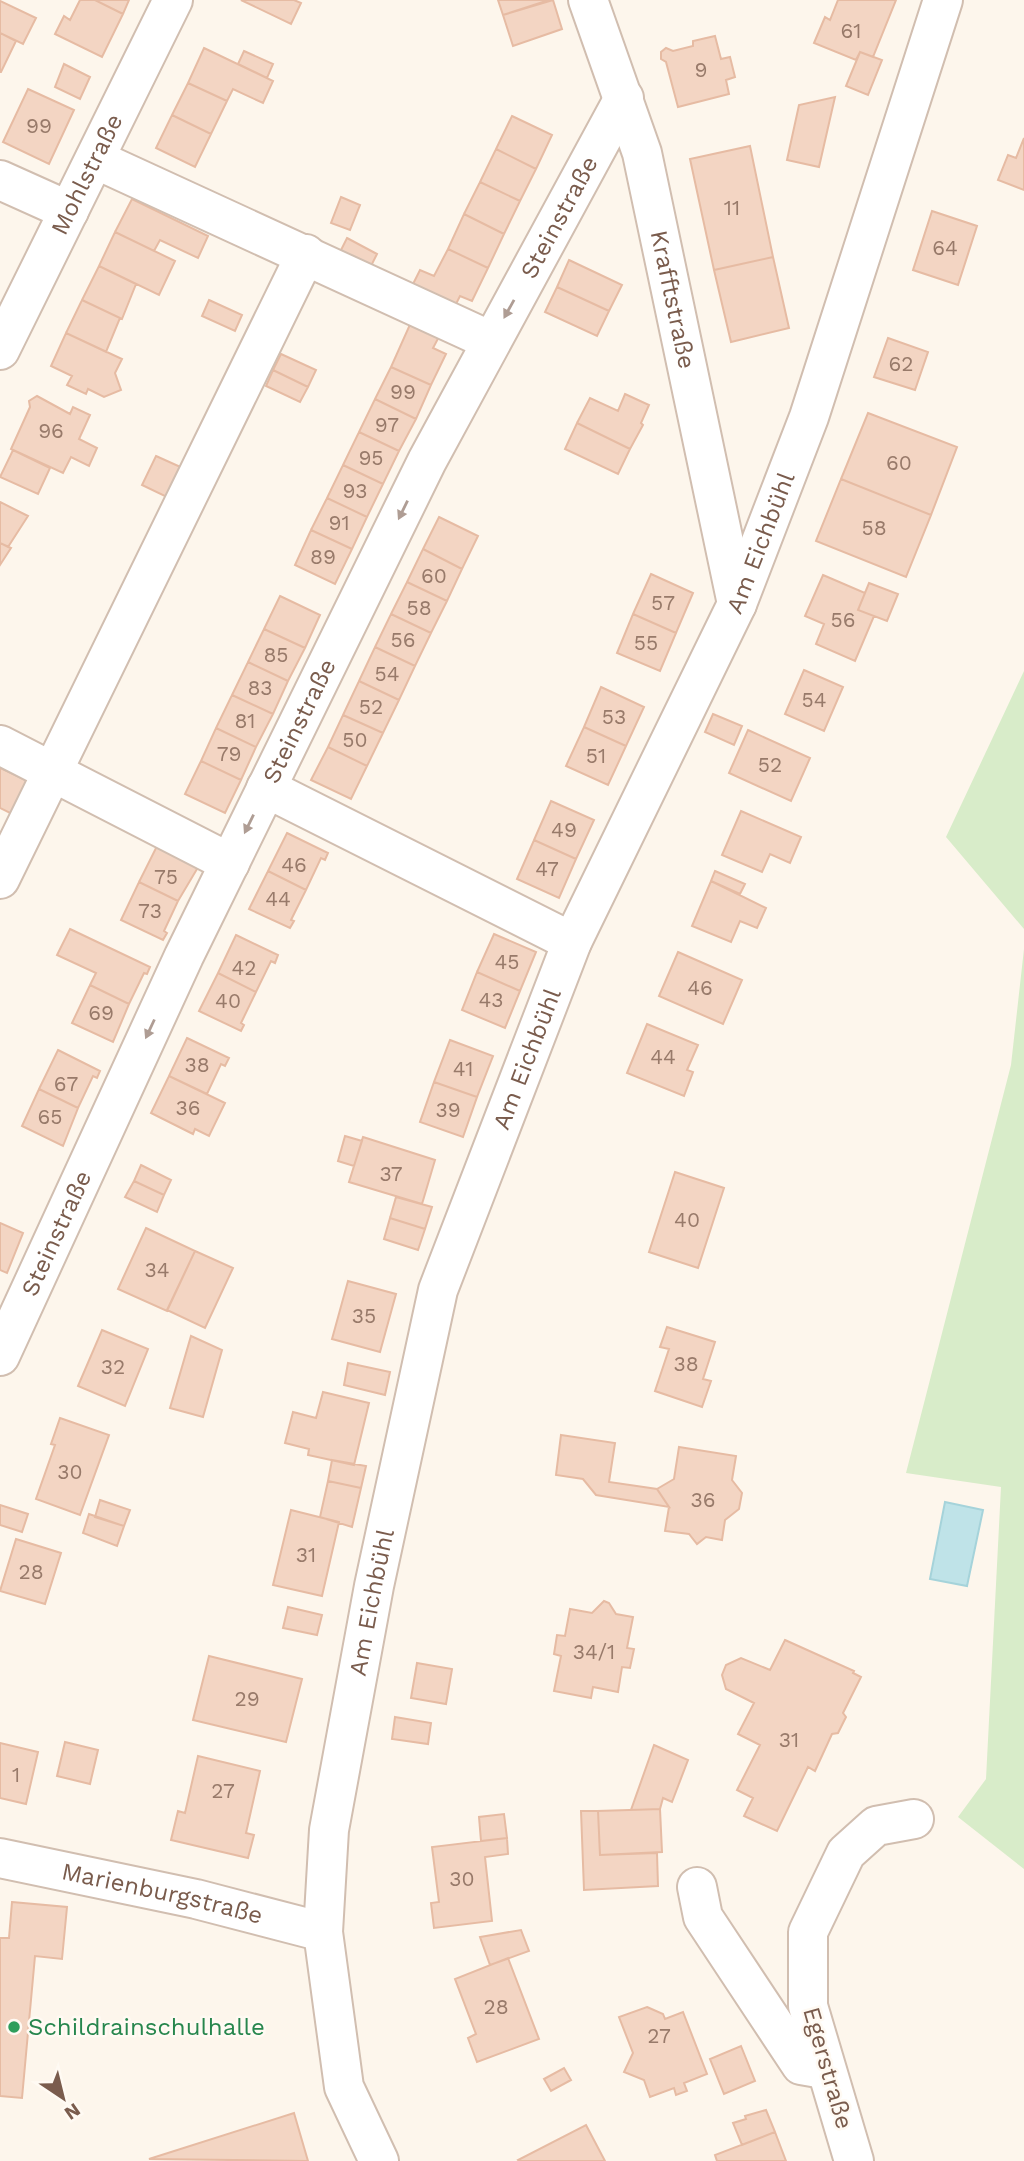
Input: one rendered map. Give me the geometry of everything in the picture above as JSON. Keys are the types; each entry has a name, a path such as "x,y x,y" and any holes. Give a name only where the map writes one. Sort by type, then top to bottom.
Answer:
{"street":[{"name":"Mohlstraße","path":"0,350 173,0"},
{"name":"Krafftstraße","path":"588,0 642,153 737,604"},
{"name":"Am Eichbühl","path":"379,2161 344,2087 323,1932 329,1830 374,1587 438,1290 572,942 737,604 809,417 943,0"},
{"name":"Steinstraße","path":"0,1356 230,863 427,461 624,98"},
{"path":"95,159 491,341"},
{"path":"0,180 69,211"},
{"path":"0,879 306,254"},
{"path":"0,745 230,863"},
{"path":"266,788 572,942"},
{"name":"Egerstraße","path":"854,2161 839,2105 824,2069 808,2006 808,1932 846,1853 876,1826 914,1819"},
{"name":"Marienburgstraße","path":"0,1858 195,1899 323,1932"},
{"path":"697,1887 703,1917 801,2065 824,2069"}],"green space":[{"path":"1024,671 1024,929 946,837"},
{"path":"1024,949 1024,1869 958,1817 986,1779 1001,1487 906,1473 1011,1065"}],"water":[{"path":"945,1502 983,1510 967,1586 930,1579"}],"building":[{"path":"80,0 95,0 123,14 102,57 55,34 64,16 70,20"},
{"path":"95,0 129,0 123,14"},
{"path":"241,0 294,0 301,3 291,24"},
{"path":"498,0 549,0 503,15"},
{"path":"553,0 562,29 513,46 503,15"},
{"path":"838,0 896,0 873,57 860,52 856,60 814,43 825,17 830,20"},
{"path":"0,1 36,18 23,44 0,33"},
{"path":"0,33 16,41 1,72 0,72"},
{"path":"715,36 721,59 730,57 735,77 726,80 729,94 678,107 661,52 666,48 673,51 693,46 693,41"},
{"path":"204,48 273,81 263,103 233,89 227,101 188,83"},
{"path":"244,51 273,64 267,78 238,64"},
{"path":"860,52 882,60 868,95 846,86"},
{"path":"64,64 90,77 80,99 55,87"},
{"path":"188,83 227,101 211,134 172,115"},
{"path":"28,89 74,110 49,164 3,142"},
{"path":"835,97 819,167 787,160 799,105"},
{"path":"172,115 211,134 195,167 156,148"},
{"path":"512,116 552,135 536,169 496,149"},
{"path":"1024,138 1024,190 998,180 1008,155 1016,158"},
{"path":"750,146 773,257 714,270 690,159"},
{"path":"496,149 536,169 520,201 480,182"},
{"path":"480,182 520,201 504,234 464,214"},
{"path":"341,197 360,205 350,230 331,223"},
{"path":"132,199 208,236 198,258 160,240 154,251 115,232"},
{"path":"932,211 977,226 958,285 913,270"},
{"path":"464,214 504,234 488,268 448,249"},
{"path":"115,232 175,261 159,295 99,266"},
{"path":"347,238 377,254 370,268 340,252"},
{"path":"448,249 488,268 472,301 460,296 455,306 412,286 420,270 434,276"},
{"path":"773,257 789,328 731,342 714,270"},
{"path":"569,260 622,285 609,311 557,287"},
{"path":"99,266 136,284 122,319 82,300"},
{"path":"557,287 609,311 597,336 545,312"},
{"path":"82,300 120,318 106,352 66,333"},
{"path":"209,300 242,315 235,331 202,316"},
{"path":"412,320 441,333 433,348 446,354 431,385 391,367"},
{"path":"66,333 122,359 115,373 121,390 104,397 88,389 86,394 67,385 72,376 51,366"},
{"path":"888,338 928,352 915,390 874,377"},
{"path":"281,354 316,370 308,387 273,370"},
{"path":"391,367 431,385 416,419 375,399"},
{"path":"273,370 308,387 300,402 266,386"},
{"path":"625,394 649,405 641,423 643,425 630,449 577,423 590,398 618,411"},
{"path":"37,396 70,414 73,407 90,415 79,439 97,448 89,466 71,457 63,473 11,449 30,407 29,401"},
{"path":"375,399 416,419 399,451 359,432"},
{"path":"868,413 957,447 931,515 841,479"},
{"path":"577,423 630,449 618,474 565,449"},
{"path":"359,432 399,451 383,484 343,465"},
{"path":"13,450 50,468 38,494 0,477"},
{"path":"156,456 185,469 171,499 142,485"},
{"path":"343,465 383,484 367,517 327,498"},
{"path":"841,479 931,515 906,577 816,541"},
{"path":"327,498 367,517 352,549 311,530"},
{"path":"0,502 28,516 8,547 0,543"},
{"path":"439,517 478,536 462,569 423,549"},
{"path":"311,530 352,549 335,584 295,565"},
{"path":"0,543 11,548 0,565"},
{"path":"423,549 462,569 447,601 407,582"},
{"path":"651,574 693,593 676,633 633,614"},
{"path":"823,575 865,593 858,610 874,616 855,661 816,644 824,624 805,616"},
{"path":"407,582 447,601 431,633 391,614"},
{"path":"869,583 898,594 887,621 858,610"},
{"path":"280,596 320,615 305,648 264,629"},
{"path":"391,614 431,633 415,666 375,647"},
{"path":"633,614 676,633 660,671 617,653"},
{"path":"264,629 305,648 288,681 248,662"},
{"path":"375,647 415,666 399,700 359,681"},
{"path":"248,662 288,681 273,714 232,695"},
{"path":"804,670 843,687 824,731 785,714"},
{"path":"359,681 399,700 383,733 343,715"},
{"path":"601,687 644,707 626,746 584,727"},
{"path":"232,695 273,714 256,747 216,728"},
{"path":"713,714 742,726 734,745 705,732"},
{"path":"343,715 383,733 367,766 328,747"},
{"path":"584,727 626,746 608,785 566,766"},
{"path":"216,728 256,747 241,780 201,761"},
{"path":"748,730 810,758 791,801 729,773"},
{"path":"328,747 367,766 351,799 311,780"},
{"path":"201,761 241,780 225,813 185,794"},
{"path":"0,768 32,783 16,816 0,808"},
{"path":"551,801 594,820 576,859 534,840"},
{"path":"741,811 801,837 790,863 770,854 762,872 722,855"},
{"path":"287,833 328,853 325,860 321,858 306,890 268,871"},
{"path":"534,840 576,859 559,898 517,879"},
{"path":"158,844 200,864 178,901 139,882"},
{"path":"268,871 306,890 291,920 294,921 290,928 249,909"},
{"path":"715,871 745,884 740,894 711,881"},
{"path":"711,881 766,908 757,928 740,921 731,942 692,926"},
{"path":"139,882 178,901 164,931 167,933 163,940 121,920"},
{"path":"70,929 150,967 147,974 144,973 129,1004 90,985 96,973 57,955"},
{"path":"494,934 536,952 520,991 477,972"},
{"path":"236,935 278,955 275,963 271,961 256,992 218,973"},
{"path":"678,952 742,980 723,1024 659,996"},
{"path":"477,972 520,991 505,1028 462,1010"},
{"path":"218,973 256,992 241,1023 244,1025 241,1031 199,1011"},
{"path":"90,985 129,1004 113,1042 72,1023"},
{"path":"647,1024 698,1045 687,1070 693,1072 684,1096 627,1073"},
{"path":"187,1038 229,1058 225,1066 221,1064 207,1094 169,1076"},
{"path":"450,1040 493,1056 477,1097 434,1082"},
{"path":"58,1050 100,1071 97,1078 93,1076 78,1108 39,1089"},
{"path":"169,1076 225,1103 209,1136 195,1129 193,1134 151,1113"},
{"path":"434,1082 477,1097 463,1137 420,1122"},
{"path":"39,1089 78,1108 63,1146 22,1126"},
{"path":"345,1136 362,1141 354,1166 338,1161"},
{"path":"363,1137 435,1160 422,1204 349,1182"},
{"path":"141,1165 171,1180 164,1195 134,1181"},
{"path":"675,1172 724,1188 698,1268 649,1252"},
{"path":"134,1181 164,1195 157,1212 125,1197"},
{"path":"396,1197 432,1207 425,1229 390,1218"},
{"path":"390,1218 425,1229 418,1250 384,1239"},
{"path":"0,1223 23,1233 7,1273 0,1270"},
{"path":"146,1228 195,1251 167,1311 118,1289"},
{"path":"195,1251 233,1268 205,1328 167,1310"},
{"path":"348,1281 396,1294 380,1352 332,1339"},
{"path":"667,1327 715,1342 703,1379 711,1381 702,1407 655,1391 669,1349 660,1347"},
{"path":"102,1330 148,1349 125,1406 78,1386"},
{"path":"191,1336 222,1350 203,1417 170,1408"},
{"path":"348,1363 390,1372 385,1395 344,1385"},
{"path":"323,1392 369,1403 354,1465 308,1455 309,1449 285,1443 293,1412 316,1418"},
{"path":"60,1418 109,1435 80,1515 36,1499 55,1445 51,1444"},
{"path":"561,1435 615,1443 609,1482 657,1489 669,1507 596,1495 583,1479 556,1475"},
{"path":"679,1447 736,1456 732,1480 742,1493 739,1509 725,1520 722,1540 706,1537 697,1544 689,1534 665,1531 669,1507 657,1489 674,1479"},
{"path":"332,1460 366,1466 361,1488 328,1481"},
{"path":"328,1481 361,1488 352,1527 320,1517"},
{"path":"100,1500 130,1510 124,1526 95,1517"},
{"path":"0,1505 28,1514 22,1532 0,1525"},
{"path":"291,1510 339,1522 322,1596 273,1585"},
{"path":"89,1514 124,1526 117,1546 83,1533"},
{"path":"16,1539 61,1553 45,1604 0,1591"},
{"path":"604,1601 609,1603 616,1614 633,1617 627,1648 634,1649 630,1668 622,1667 618,1692 593,1687 591,1698 554,1691 561,1656 554,1654 557,1635 565,1636 570,1609 592,1613"},
{"path":"288,1607 322,1615 317,1635 283,1628"},
{"path":"785,1640 854,1671 853,1673 861,1677 843,1713 846,1717 838,1733 832,1734 815,1771 808,1767 777,1831 744,1816 753,1798 737,1790 760,1745 738,1734 754,1703 726,1689 722,1675 726,1665 741,1658 770,1670"},
{"path":"209,1656 302,1679 286,1742 193,1720"},
{"path":"417,1663 452,1669 446,1704 411,1698"},
{"path":"395,1717 431,1723 428,1744 392,1739"},
{"path":"65,1742 98,1750 90,1784 57,1776"},
{"path":"0,1743 38,1752 26,1804 0,1798"},
{"path":"654,1745 688,1760 672,1802 663,1798 660,1809 631,1810"},
{"path":"198,1756 260,1771 246,1833 254,1835 248,1858 171,1840 178,1811 185,1813"},
{"path":"660,1809 662,1852 600,1855 598,1811"},
{"path":"581,1811 598,1811 600,1855 657,1853 658,1886 584,1890"},
{"path":"504,1814 507,1838 481,1841 479,1817"},
{"path":"507,1838 508,1854 485,1857 492,1921 434,1928 431,1903 439,1902 432,1847"},
{"name":"Schildrainschulhalle","path":"12,1902 67,1907 62,1959 35,1956 22,2098 0,2096 0,1938 9,1938"},
{"path":"521,1930 529,1951 490,1965 480,1937"},
{"path":"508,1958 539,2039 477,2062 468,2038 476,2034 455,1979"},
{"path":"647,2007 663,2014 665,2019 683,2012 707,2074 684,2083 687,2091 676,2095 674,2088 650,2097 644,2080 624,2072 633,2053 619,2017"},
{"path":"741,2046 755,2081 724,2094 710,2059"},
{"path":"564,2068 571,2080 551,2091 544,2079"},
{"path":"766,2110 775,2132 742,2145 733,2123 746,2119 745,2116"},
{"path":"294,2113 308,2161 149,2159"},
{"path":"586,2125 605,2161 518,2160"},
{"path":"775,2132 786,2161 717,2161 715,2155"}],"place":[{"name":"Schildrainschulhalle","path":"14,2027"}]}
